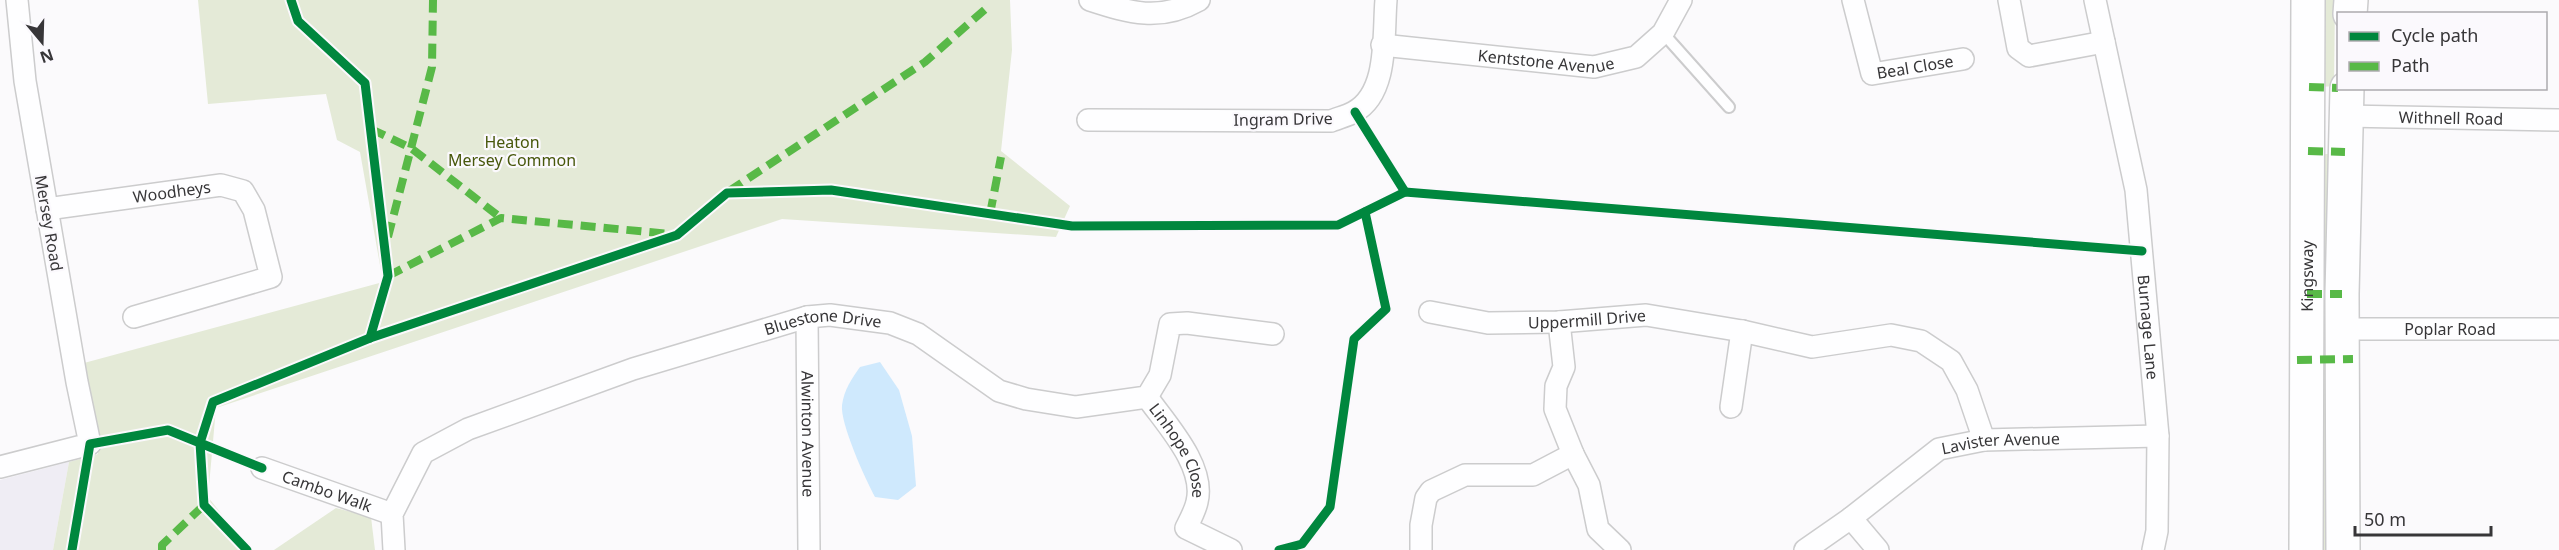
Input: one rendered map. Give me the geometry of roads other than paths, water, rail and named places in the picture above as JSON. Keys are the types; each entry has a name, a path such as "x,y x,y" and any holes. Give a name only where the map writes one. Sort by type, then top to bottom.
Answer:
{"highway":[{"name":"Kingsway","path":"2306,550 2308,0"},
{"path":"2341,544 2346,102"}],"street":[{"name":"Mersey Road","path":"0,467 90,444 24,81 17,0"},
{"path":"1090,0 1128,13 1162,15 1199,0"},
{"name":"Ingram Drive","path":"1088,120 1331,121 1354,112 1371,97 1380,78 1386,0"},
{"name":"Kentstone Avenue","path":"1382,45 1594,67 1636,57 1663,33 1681,0"},
{"name":"Beal Close","path":"1853,0 1872,74 1963,59"},
{"path":"2009,0 2018,48 2029,56 2104,42"},
{"name":"Burnage Lane","path":"2095,0 2136,190 2158,436 2157,531 2153,550"},
{"name":"Withnell Road","path":"2346,102 2559,120"},
{"name":"Woodheys","path":"47,209 220,185 243,191 254,210 271,276 134,317"},
{"name":"Uppermill Drive","path":"1430,312 1488,323 1559,322 1646,315 1742,331 1812,347 1891,335 1921,341 1951,361 1967,390 1984,440"},
{"name":"Bluestone Drive","path":"392,514 423,453 468,429 633,369 807,317 830,315 890,323 918,334 999,391 1026,399 1076,407 1147,397"},
{"name":"Alwinton Avenue","path":"807,317 810,550"},
{"path":"1559,322 1564,367 1556,386 1555,409 1572,454 1589,485 1599,529 1620,550"},
{"path":"1147,397 1160,375 1170,324 1187,323 1273,334"},
{"name":"Poplar Road","path":"2342,329 2559,329"},
{"path":"1731,407 1742,331"},
{"name":"Linhope Close","path":"1147,397 1185,450 1196,471 1198,500 1186,528 1231,550"},
{"name":"Lavister Avenue","path":"1805,550 1851,518 1939,449 1984,440 2158,436"},
{"path":"1421,550 1426,498 1431,491 1465,475 1533,475 1572,454"},
{"name":"Cambo Walk","path":"262,468 392,514"},
{"path":"392,514 394,550"},
{"path":"1851,518 1878,550"}],"lane":[{"path":"1663,33 1729,107"}],"water":[{"path":"880,362 899,390 912,436 916,486 898,500 875,497 854,451 842,413 845,394 860,367"}],"park label":[{"name":"Heaton Mersey Common","path":"512,151"}]}
